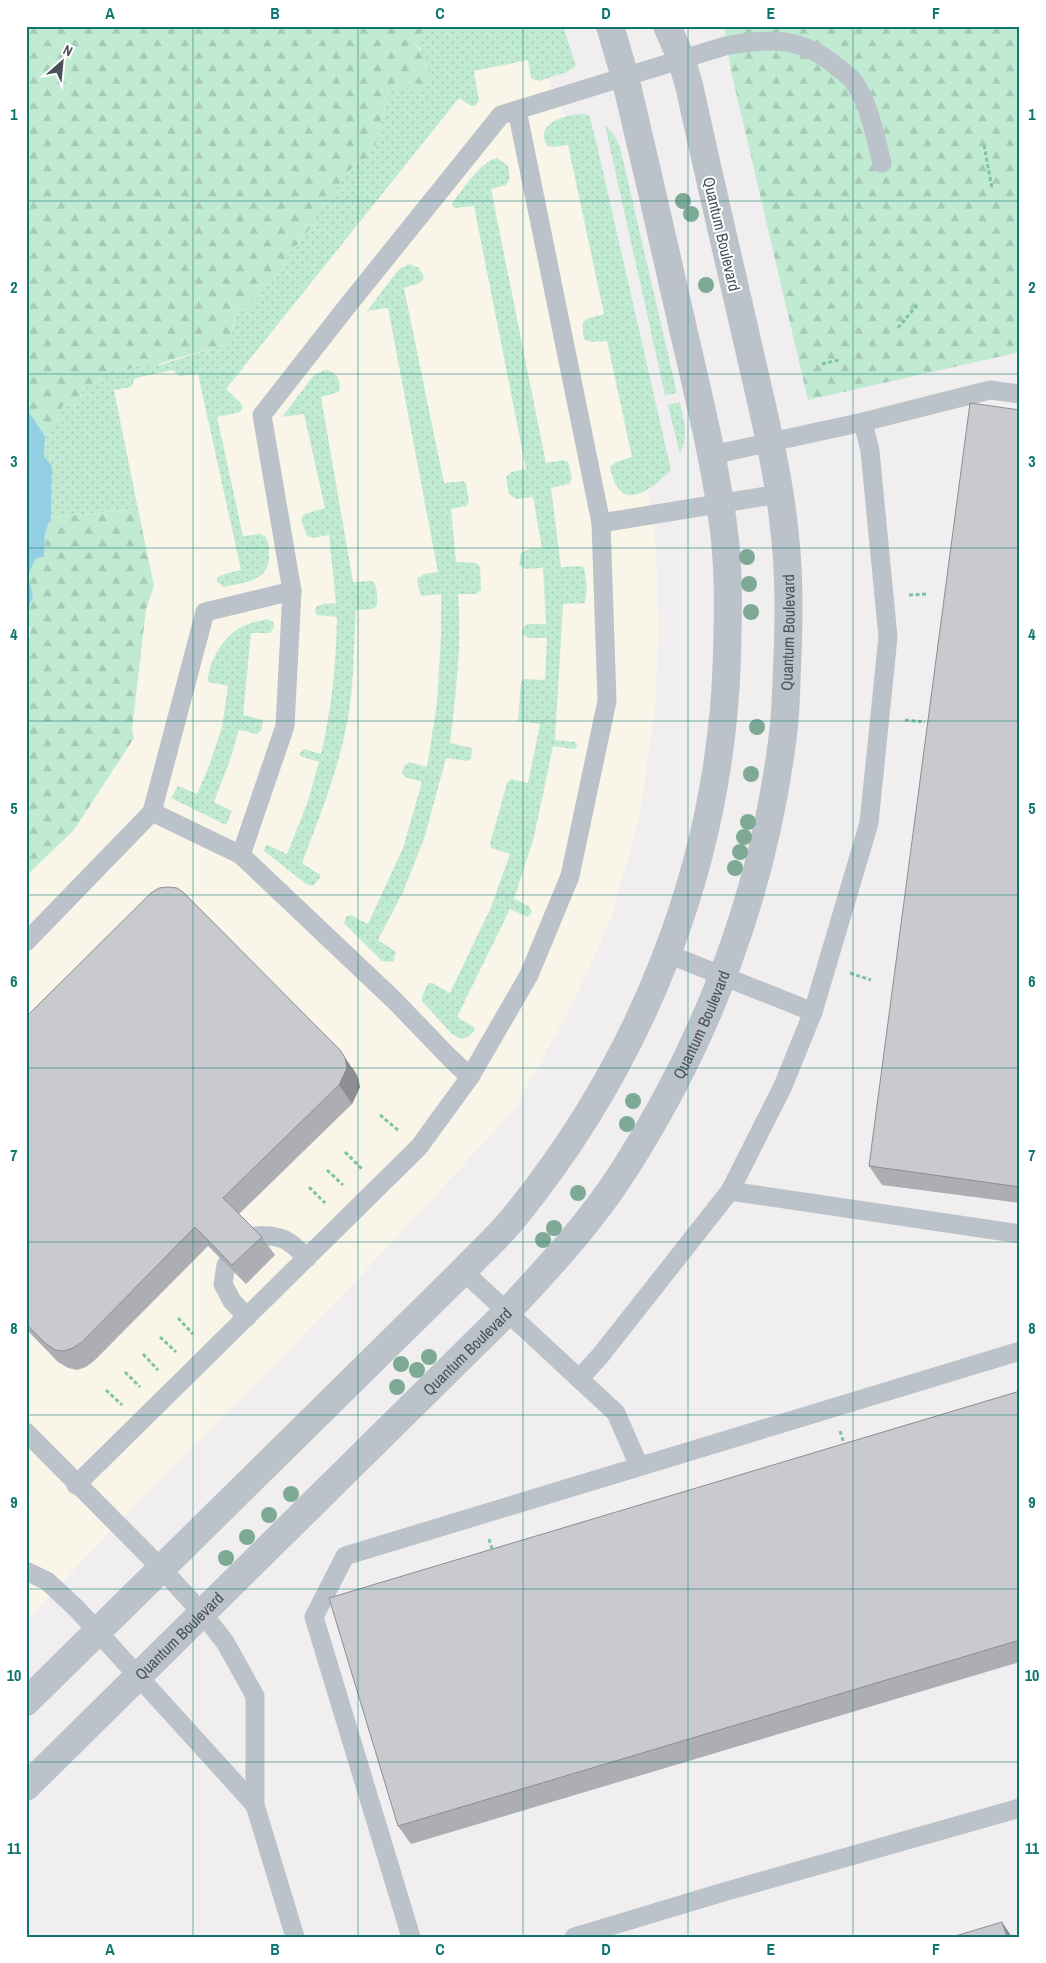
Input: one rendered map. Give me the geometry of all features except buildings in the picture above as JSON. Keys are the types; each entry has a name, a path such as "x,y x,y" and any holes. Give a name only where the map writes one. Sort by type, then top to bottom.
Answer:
{"street":[{"path":"26,1702 463,1271 509,1223 546,1177 610,1078 638,1024 668,954 682,914 696,868 711,801 720,743 726,686 728,627 725,544 712,455 625,77 610,26"},
{"name":"Quantum Boulevard","path":"26,1787 507,1312 563,1251 623,1172 683,1066 723,976 748,906 763,850 784,731 789,616 786,537 770,441 681,58 667,26"}],"lane":[{"path":"242,855 285,726 292,591 262,416 345,309 501,115 681,58 745,41 771,40 801,45 830,60 854,81 869,112 882,163"},
{"path":"76,1485 419,1147 470,1077 529,975 570,876 607,701 601,523 517,110"},
{"path":"712,455 864,422 990,390 1020,394"},
{"path":"579,1379 600,1356 730,1191 783,1086 813,1012 869,823 888,637 870,451 864,422"},
{"path":"601,523 779,494"},
{"path":"26,942 152,812 205,612 292,591"},
{"path":"152,812 242,855 395,1001 470,1077"},
{"path":"668,954 813,1012"},
{"path":"730,1191 1020,1234"},
{"path":"255,1236 273,1234 291,1242 307,1258"},
{"path":"226,1265 223,1284 232,1301 247,1317"},
{"path":"463,1271 616,1413 639,1466"},
{"path":"411,1937 314,1617 346,1556 1020,1351"},
{"path":"26,1432 202,1612 224,1642 255,1696 256,1805 295,1937"},
{"path":"26,1571 47,1580 77,1609 256,1805"},
{"path":"574,1937 727,1891 1020,1808"}],"path":[{"path":"984,145 992,188"},
{"path":"898,328 917,305"},
{"path":"822,364 839,360"},
{"path":"905,595 928,594"},
{"path":"901,719 924,722"},
{"path":"850,972 871,980"},
{"path":"380,1115 401,1132"},
{"path":"345,1152 364,1171"},
{"path":"327,1170 346,1189"},
{"path":"309,1187 328,1206"},
{"path":"178,1318 196,1338"},
{"path":"160,1337 179,1355"},
{"path":"143,1354 161,1373"},
{"path":"125,1372 143,1391"},
{"path":"106,1390 126,1408"},
{"path":"838,1426 846,1447"},
{"path":"487,1532 493,1553"}],"shaded area":[{"path":"531,26 548,77 565,117 647,486 656,546 659,633 655,707 640,816 610,921 572,1005 514,1110 345,1293 135,1505 26,1621 26,840 99,398 443,78"}],"green space":[{"path":"26,26 428,26 414,43 427,59 432,79 420,93 404,86 397,89 390,88 375,147 363,161 358,160 316,214 312,226 284,261 283,269 246,310 240,309 235,314 232,339 226,344 145,368 139,364 128,370 125,368 115,372 110,368 102,374 100,381 81,390 80,398 77,402 71,405 63,405 56,422 45,436 26,408"},
{"path":"428,26 563,26 576,66 567,72 539,81 531,78 528,60 474,71 479,101 475,106 471,106 459,98 226,389 243,407 240,412 217,417 243,536 260,534 265,536 269,547 268,564 265,571 260,576 240,584 224,587 217,582 217,578 221,575 241,570 198,374 179,376 173,370 135,378 131,387 114,390 138,509 51,517 52,466 44,456 45,436 56,422 63,405 82,396 81,390 100,381 102,374 110,368 115,372 125,368 128,370 139,364 160,365 225,344 232,339 235,314 240,309 246,310 283,269 284,261 312,226 315,214 358,160 375,147 390,88 397,89 404,85 413,91 421,49 414,43"},
{"path":"724,26 1020,26 1020,352 808,400 731,71"},
{"path":"578,114 589,115 596,141 671,470 653,486 635,495 627,495 620,491 614,482 610,467 616,462 632,457 607,341 592,342 584,340 583,323 585,320 604,314 568,145 547,146 544,138 544,132 552,122"},
{"path":"605,125 614,135 620,147 677,393 665,395"},
{"path":"497,158 508,166 510,178 506,185 491,189 546,463 564,460 568,462 572,478 569,484 551,488 561,567 582,566 587,586 585,603 563,604 555,740 575,742 577,745 573,749 553,746 534,837 514,899 529,906 532,912 528,917 510,909 457,1017 474,1027 475,1030 468,1037 461,1039 452,1034 422,1001 422,997 428,983 432,983 450,993 491,907 510,854 491,848 490,844 507,783 511,779 528,783 540,724 518,721 521,682 524,679 545,680 547,638 529,638 522,634 523,628 527,624 546,624 543,568 526,569 519,565 521,553 532,548 542,549 533,497 516,499 509,494 506,477 511,472 526,469 474,206 454,208 452,205 479,169"},
{"path":"410,264 419,268 424,277 419,283 404,288 444,483 464,481 469,502 466,506 451,509 456,562 477,563 480,567 481,590 476,594 458,594 459,650 450,743 472,748 471,759 467,761 446,758 425,836 403,892 378,940 396,952 393,962 382,961 344,923 346,917 351,915 368,924 403,848 422,782 405,777 402,773 404,766 409,762 427,767 437,703 441,635 441,594 423,596 420,594 417,579 424,574 438,572 388,308 367,311 399,269"},
{"path":"325,370 335,374 340,384 339,392 321,397 353,582 373,582 376,588 377,600 376,607 372,609 356,610 352,687 345,732 326,798 302,863 320,875 320,878 313,886 306,884 264,851 265,846 268,845 287,854 308,801 319,762 299,754 304,749 321,754 331,703 337,617 316,615 315,611 321,604 336,603 329,535 313,538 307,536 301,519 304,514 325,508 304,414 282,417 314,375"},
{"path":"680,402 685,434 680,454 668,405"},
{"path":"138,509 154,586 146,609 132,730 134,738 74,830 26,876 26,659 31,628 26,624 26,607 30,605 33,595 28,576 36,558 44,557 45,533 51,517"},
{"path":"267,619 273,622 274,627 270,633 251,633 243,715 263,720 261,731 257,734 239,730 214,802 232,811 226,825 171,798 178,786 197,794 222,727 228,686 208,682 214,658 234,631 251,623"}],"water":[{"path":"26,408 45,436 44,456 52,466 51,517 45,533 44,557 36,558 28,576 33,595 30,605 26,607"}]}
